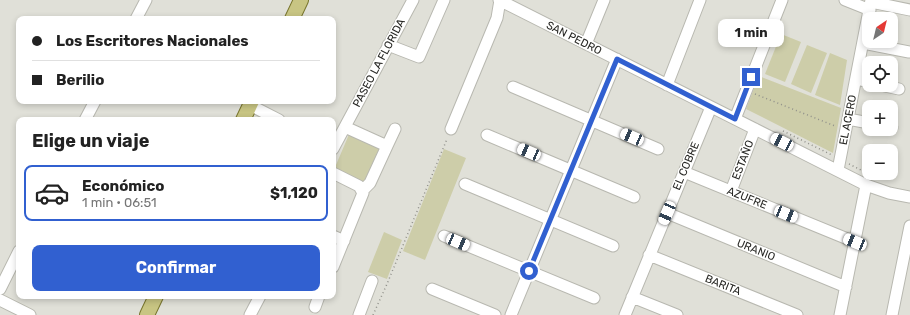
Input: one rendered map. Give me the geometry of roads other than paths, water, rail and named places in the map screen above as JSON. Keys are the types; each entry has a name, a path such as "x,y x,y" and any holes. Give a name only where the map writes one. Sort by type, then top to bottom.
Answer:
{"main road":[{"path":"293,16 301,0"},
{"path":"244,117 250,104"},
{"path":"147,315 155,299"}],"street":[{"path":"138,16 146,0"},
{"name":"PASEO LA FLORIDA","path":"336,144 388,45 414,0"},
{"path":"388,45 419,57 444,0"},
{"path":"451,130 497,18 500,0"},
{"name":"SAN PEDRO","path":"500,0 866,185 889,193 910,197"},
{"path":"586,44 604,0"},
{"path":"667,85 700,0"},
{"path":"735,119 782,0"},
{"path":"845,0 910,10"},
{"name":"EL ACERO","path":"838,170 862,48"},
{"path":"889,48 909,52"},
{"path":"511,315 617,59"},
{"path":"856,79 862,80"},
{"path":"513,87 658,149"},
{"path":"87,117 93,104"},
{"path":"253,104 274,117"},
{"name":"EL COBRE","path":"625,315 711,107"},
{"path":"847,125 862,124"},
{"path":"345,127 387,146"},
{"path":"336,260 363,196 363,190 370,183 395,129"},
{"name":"ESTAÑO","path":"731,191 755,129"},
{"path":"487,135 634,197"},
{"name":"AZUFRE","path":"684,172 855,242"},
{"path":"336,174 359,186 363,190"},
{"path":"465,184 613,246"},
{"path":"840,315 866,185"},
{"name":"URANIO","path":"667,213 846,287"},
{"path":"892,315 907,254 910,226"},
{"path":"444,236 594,298"},
{"path":"336,237 344,241"},
{"name":"BARITA","path":"649,255 797,315"},
{"path":"0,288 16,257"},
{"path":"359,315 372,281"},
{"path":"432,289 495,315"},
{"path":"632,297 677,315"},
{"path":"250,315 258,299"},
{"path":"0,300 25,314"}]}
